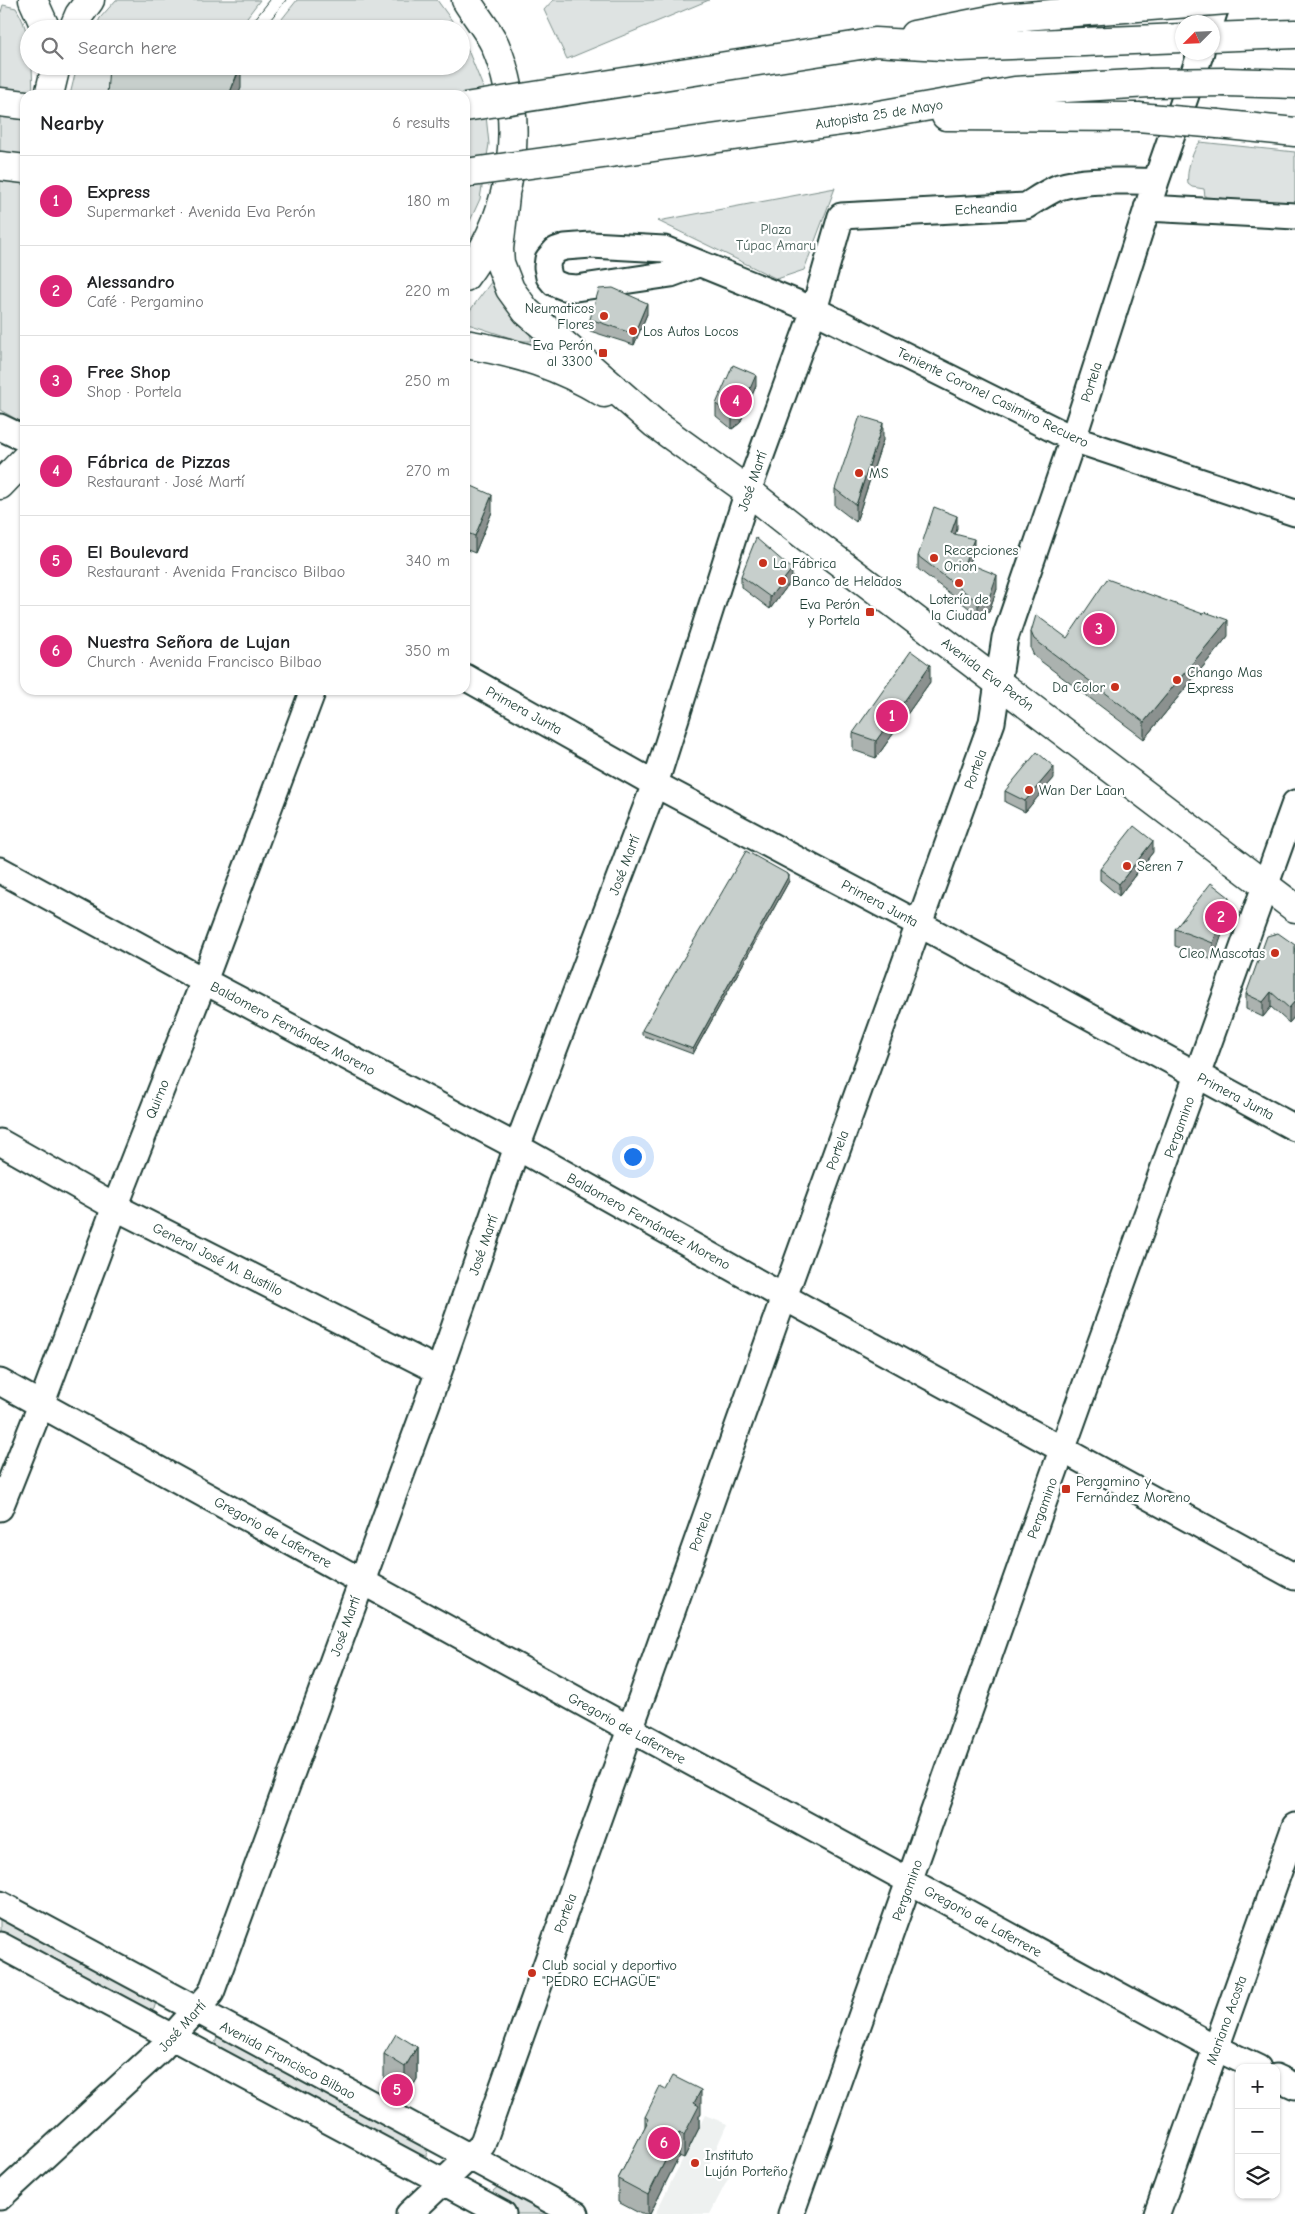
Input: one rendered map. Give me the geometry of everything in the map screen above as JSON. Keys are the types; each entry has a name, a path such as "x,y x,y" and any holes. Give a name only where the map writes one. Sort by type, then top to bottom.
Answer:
{"main road":[{"path":"33,0 42,20"},
{"path":"76,20 90,0"},
{"path":"466,0 494,45 508,90 513,139 505,196 493,231 470,271"},
{"path":"470,106 868,44 1000,18 1227,0"},
{"path":"1220,32 1295,34"},
{"path":"868,44 959,47 1170,39"},
{"path":"51,90 54,75"},
{"name":"Autopista 25 de Mayo","path":"470,172 865,118 1015,91 1149,83 1226,82 1295,84"},
{"path":"0,102 20,104"},
{"path":"865,118 1138,117 1295,132"},
{"path":"0,166 20,168"},
{"name":"Avenida Eva Perón","path":"505,196 499,249 500,263 517,301 536,320 656,424 748,491 1295,908"},
{"name":"Avenida Eva Perón","path":"470,345 535,359 587,383 656,424"},
{"path":"0,485 20,464"}],"street":[{"path":"1218,0 1218,15"},
{"name":"Portela","path":"409,2214 482,2145 784,1297 992,722 1005,638 1073,439 1156,181 1198,60"},
{"name":"Echeandia","path":"841,216 1026,206 1043,194 1061,187 1084,183 1156,181"},
{"path":"1147,208 1295,216"},
{"name":"José Martí","path":"0,2197 173,2037 211,1993 439,1371 516,1147 655,784 748,491 814,310 841,216"},
{"name":"Teniente Coronel Casimiro Recuero","path":"698,264 671,274 576,288 564,288 554,283 549,277 547,267 548,259 556,250 565,247 591,245 664,249 814,310 1073,439 1295,513"},
{"path":"0,427 20,437"},
{"name":"Primera Junta","path":"470,680 655,784 1295,1128"},
{"name":"Quirno","path":"0,1508 204,981 312,695"},
{"name":"Pergamino","path":"791,2214 1295,803"},
{"name":"Baldomero Fernández Moreno","path":"0,870 516,1147 784,1297 1295,1577"},
{"name":"General José M. Bustillo","path":"0,1142 115,1207 439,1371"},
{"name":"Gregorio de Laferrere","path":"0,1382 630,1729 1216,2048 1250,2064"},
{"name":"Mariano Acosta","path":"1156,2214 1295,1826"},
{"name":"Avenida Francisco Bilbao","path":"0,1904 576,2214"},
{"path":"0,1945 503,2214"},
{"path":"1280,2079 1295,2086"}],"shaded area":[{"name":"Instituto Luján Porteño","path":"705,2115 727,2124 707,2169 729,2177 710,2214 655,2214"}],"green space":[{"path":"116,0 260,0 245,20 99,20"},
{"path":"297,0 437,0 451,20 281,20"},
{"path":"553,0 709,0 567,59 544,10"},
{"path":"3,5 16,8 20,15 22,20 20,20 20,75 32,75 33,90 20,90 20,421 0,410 0,15"},
{"path":"470,55 483,87 489,144 480,199 470,221 470,90 240,90 241,88 233,85 240,75 470,75"},
{"path":"75,75 178,75 125,90 71,90"},
{"path":"1200,142 1295,152 1295,204 1205,197 1204,189 1192,187 1188,184 1190,162"},
{"name":"Plaza Túpac Amaru","path":"835,188 804,270 777,279 658,221"},
{"path":"492,281 528,328 532,341 520,341 470,325 470,310"},
{"path":"0,1914 156,2002 154,2009 149,2013 0,1936"},
{"path":"222,2035 426,2144 427,2151 424,2158 214,2046 217,2037"},
{"path":"500,2185 558,2214 518,2214 495,2202 493,2191"}],"building":[{"path":"108,75 237,75 231,90 107,90"},
{"path":"613,288 647,303 634,334 590,319 599,289"},
{"path":"733,365 756,375 740,412 732,417 716,404"},
{"name":"MS","path":"860,416 883,423 856,505 835,489"},
{"path":"470,485 492,495 475,536 470,534"},
{"path":"934,507 957,516 951,533 974,539 965,562 997,575 989,598 978,602 918,556"},
{"path":"756,538 792,569 770,597 741,576"},
{"path":"1107,579 1203,614 1205,612 1228,620 1144,722 1034,639 1031,632 1036,615 1067,638"},
{"path":"911,651 930,665 876,741 853,733"},
{"path":"1037,752 1054,767 1025,801 1005,791"},
{"path":"1134,826 1153,841 1119,884 1100,869"},
{"path":"746,851 789,875 693,1049 642,1030"},
{"path":"1211,883 1229,897 1213,943 1175,929"},
{"path":"1278,933 1295,945 1295,1001 1289,1008 1271,992 1263,1002 1246,994 1267,936"},
{"path":"396,2034 417,2047 405,2067 384,2054"},
{"path":"673,2076 701,2090 694,2103 699,2106 684,2135 679,2133 648,2195 618,2179 649,2119 645,2117 660,2086 666,2089"}],"tram line":[{"path":"254,20 270,0"},
{"path":"270,20 286,0"}],"place":[{"name":"Neumaticos Flores","path":"604,316"},
{"name":"Los Autos Locos","path":"633,331"},
{"name":"Eva Perón al 3300","path":"603,353"},
{"name":"Fábrica de Pizzas","path":"736,401"},
{"name":"MS","path":"859,473"},
{"name":"Recepciones Orion","path":"934,558"},
{"name":"La Fábrica","path":"763,563"},
{"name":"Banco de Helados","path":"782,581"},
{"name":"Lotería de la Ciudad","path":"959,583"},
{"name":"Eva Perón y Portela","path":"870,612"},
{"name":"Free Shop","path":"1099,629"},
{"name":"Chango Mas Express","path":"1177,680"},
{"name":"Da Color","path":"1115,687"},
{"name":"Express","path":"892,716"},
{"name":"Wan Der Laan","path":"1029,790"},
{"name":"Seren 7","path":"1127,866"},
{"name":"Alessandro","path":"1221,917"},
{"name":"Cleo Mascotas","path":"1275,953"},
{"name":"Pergamino y Fernández Moreno","path":"1066,1489"},
{"name":"Club social y deportivo \"PEDRO ECHAGÜE\"","path":"532,1973"},
{"name":"El Boulevard","path":"397,2090"},
{"name":"Nuestra Señora de Lujan","path":"664,2143"},
{"name":"Instituto Luján Porteño","path":"695,2163"}]}
